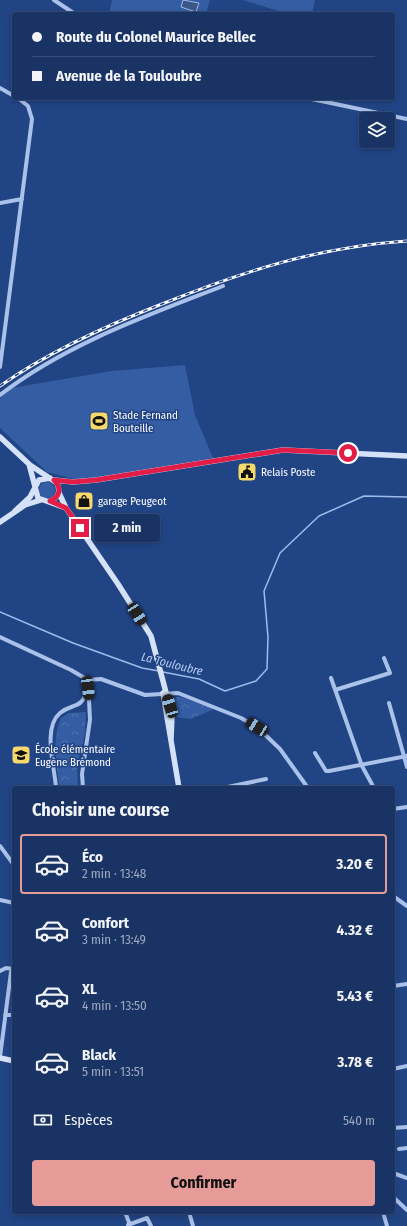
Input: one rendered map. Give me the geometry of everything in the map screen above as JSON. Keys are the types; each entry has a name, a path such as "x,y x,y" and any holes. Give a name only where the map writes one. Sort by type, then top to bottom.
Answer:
{"main road":[{"path":"0,437 30,465 52,479 66,508 118,584 151,636 160,666 165,694 172,715 171,740 179,786"},
{"path":"50,501 55,499 63,486 73,482 153,472 283,450 407,456"},
{"path":"30,465 34,474 35,494 41,500"},
{"path":"0,522 25,503 35,487 44,478 73,482"},
{"path":"15,511 32,502 41,500 50,501 66,508"},
{"path":"0,1058 12,1061"}],"street":[{"path":"54,0 72,12"},
{"path":"0,88 12,95"},
{"path":"0,367 32,119 28,106 20,100"},
{"path":"317,100 407,119"},
{"path":"0,202 22,199"},
{"path":"0,395 35,370 80,345 124,324 223,286"},
{"path":"0,637 88,680 101,679 146,695 178,693 228,712 257,727 280,749 307,786"},
{"path":"335,690 390,673 384,658"},
{"path":"331,678 362,766 373,786"},
{"path":"83,786 82,774 90,720 88,680"},
{"path":"56,786 50,742 54,722 60,713 76,706 85,699 88,688"},
{"path":"389,703 406,756 407,767"},
{"path":"315,753 326,771 362,766 406,756"},
{"path":"233,786 266,779"},
{"path":"395,809 407,806"},
{"path":"0,846 12,862"},
{"path":"395,897 407,906"},
{"path":"0,900 12,903"},
{"path":"0,971 12,967"},
{"path":"0,1058 12,973"},
{"path":"395,986 407,984"},
{"path":"5,1015 12,1016"},
{"path":"395,1069 407,1066"},
{"path":"395,1128 407,1127"},
{"path":"398,1149 407,1148"},
{"path":"395,1174 407,1178"},
{"path":"395,1199 407,1210"},
{"path":"126,1214 129,1225 147,1218 151,1226"},
{"path":"190,1214 193,1226"},
{"path":"384,1214 387,1226"}],"green space":[{"path":"112,0 210,0 207,12 109,12"},
{"path":"243,0 315,0 312,12 282,12"},
{"name":"Stade Fernand Bouteille","path":"185,365 195,415 213,458 78,480 47,472 0,428 0,398 11,388 112,371"},
{"path":"44,482 50,482 55,487 53,496 50,498 44,498 39,493 39,487"},
{"path":"176,697 181,697 214,709 191,719 175,717 172,703"},
{"path":"86,712 85,733 77,766 78,786 59,786 55,745 56,736 61,718 69,713"}],"shaded area":[{"path":"183,0 199,3 196,12 181,7"}],"waterway":[{"name":"La Touloubre","path":"163,672 199,679 225,691 256,681 267,669 268,637 264,591 280,553 319,516 364,496 407,497"},
{"name":"La Touloubre","path":"0,612 73,643 142,668 159,671"}],"railway":[{"path":"0,386 58,350 99,330 222,281 282,262 312,255 374,244 407,241"}],"place":[{"name":"Stade Fernand Bouteille","path":"99,421"},
{"name":"Relais Poste","path":"247,472"},
{"name":"garage Peugeot","path":"84,501"},
{"name":"École élémentaire Eugène Brémond","path":"21,755"}],"route":[{"path":"80,528 66,508 50,501 55,499 59,493 59,487 54,480 73,482 96,480 283,450 348,453"}]}
